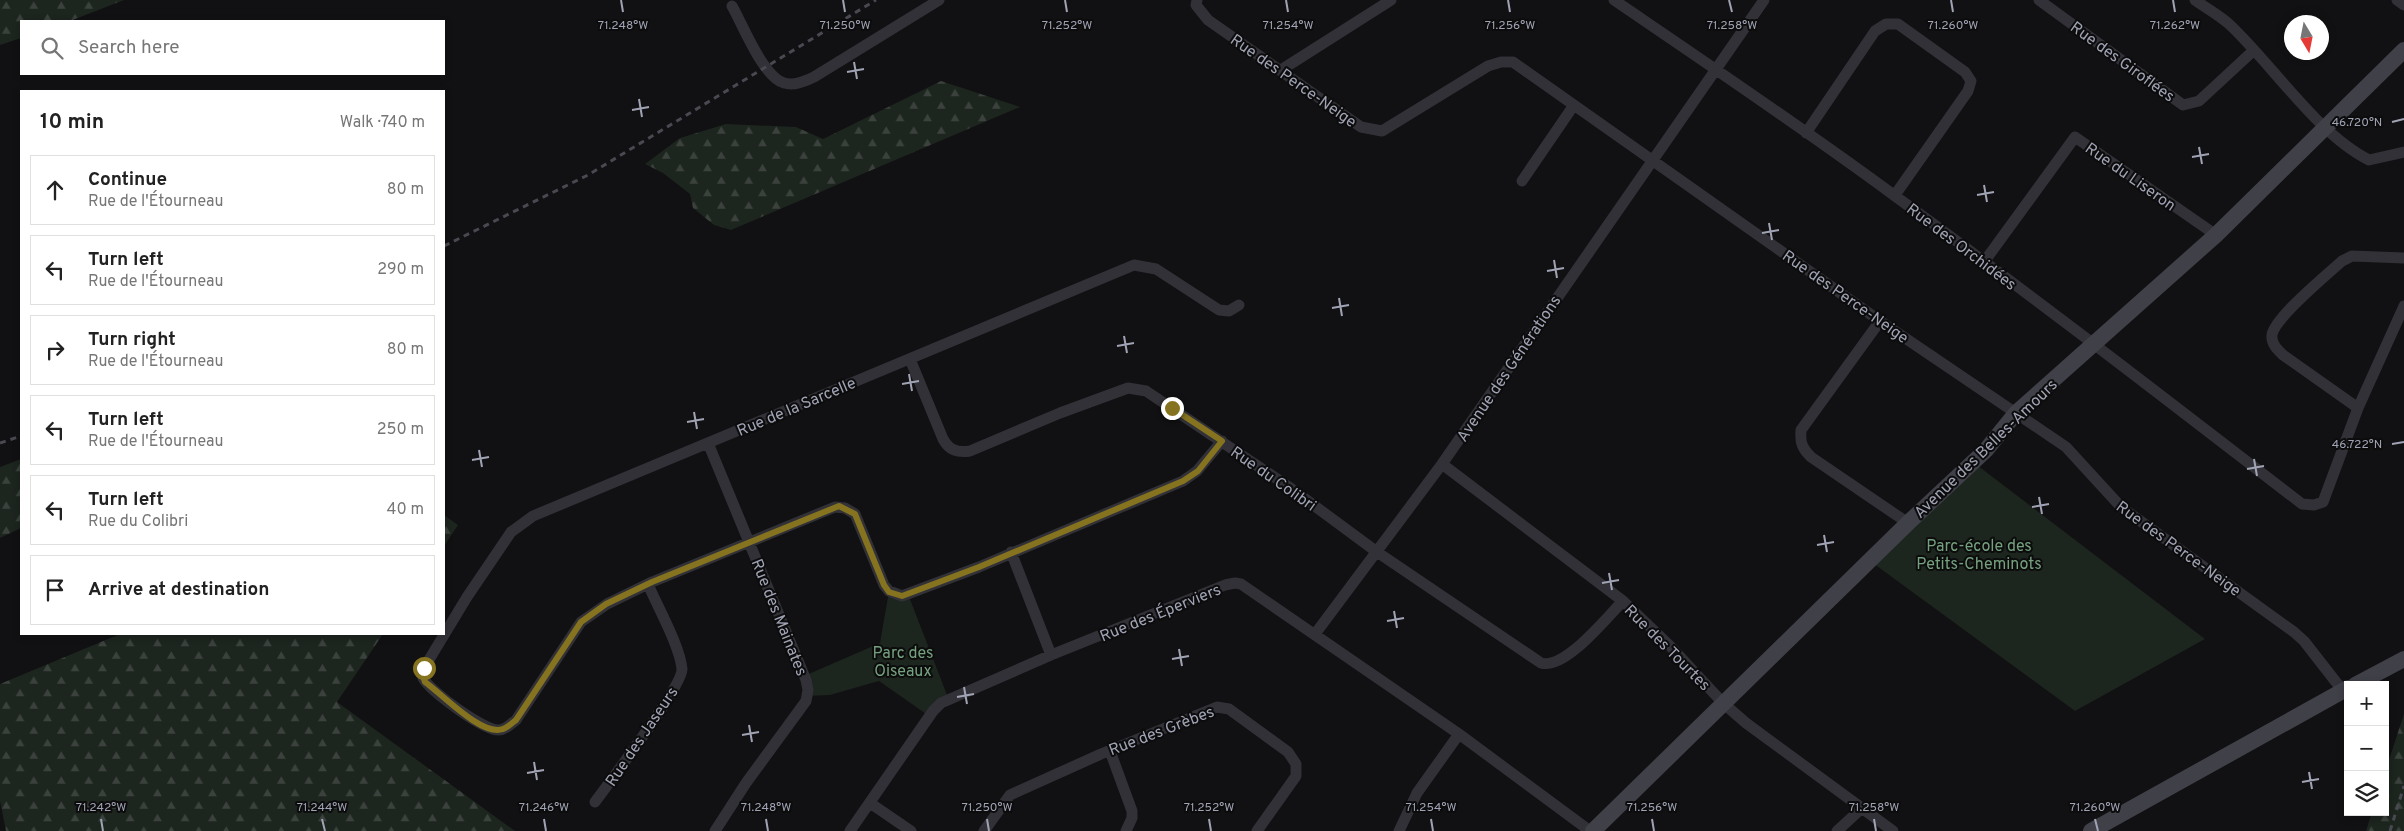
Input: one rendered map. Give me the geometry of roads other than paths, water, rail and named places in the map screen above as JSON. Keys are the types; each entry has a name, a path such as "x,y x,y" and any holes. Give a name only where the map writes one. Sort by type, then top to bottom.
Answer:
{"street":[{"path":"732,6 770,73 776,79 789,84 814,77 939,0"},
{"name":"Rue des Perce-Neige","path":"1197,0 1196,5 1208,20 1361,127 1382,131 1488,66 1501,62 1513,62 1880,321 2066,447 2121,507 2294,632 2344,683"},
{"path":"1281,70 1391,0"},
{"name":"Avenue des Générations","path":"1315,634 1442,464 1764,0"},
{"name":"Rue des Giroflées","path":"2038,0 2183,104 2199,101 2254,50"},
{"path":"2195,0 2228,23 2324,126 2355,153 2368,160 2404,152"},
{"path":"2397,0 2404,5"},
{"name":"Rue des Orchidées","path":"1621,2 1895,195 2094,344 2302,504 2314,505 2323,502 2358,408"},
{"path":"1806,133 1875,31 1886,24 1898,24 1965,72 1970,81 1968,91 1895,195"},
{"name":"Avenue des Belles-Amours","path":"1591,831 1908,523 1986,450 2016,413 2216,235 2324,126 2404,50"},
{"path":"1522,181 1574,105"},
{"name":"Rue du Liseron","path":"1984,262 2074,137 2216,235"},
{"path":"2404,258 2352,256 2342,260 2277,322 2272,336 2275,347 2283,355 2358,408 2404,306"},
{"name":"Rue de la Sarcelle","path":"445,633 467,597 515,528 533,516 1134,265 1156,269 1219,310 1229,311 1239,305"},
{"path":"1880,321 1801,430 1800,442 1804,450 1811,457 1908,523"},
{"name":"Rue du Colibri","path":"910,359 943,439 949,448 957,452 970,451 1060,413 1128,388 1146,391 1289,487 1377,552 1542,663 1548,665 1565,659 1623,601"},
{"path":"648,584 835,507 846,508 855,514 884,585 889,592 902,596 1183,481 1198,471 1222,441"},
{"name":"Rue des Mainates","path":"708,443 806,680 808,696 715,831"},
{"name":"Rue des Tourtes","path":"1442,464 1623,601 1671,647 1723,704 1746,723 1893,831"},
{"path":"1011,552 1051,655"},
{"name":"Rue des Éperviers","path":"850,831 935,708 945,701 1051,655 1225,585 1235,583 1241,584 1459,734 1591,831"},
{"name":"Rue de la Sarcelle","path":"444,635 424,668 423,678 474,721 490,730 501,730 516,720 581,622 606,604 648,584"},
{"name":"Rue des Jaseurs","path":"595,802 632,752 681,675 680,658 648,584"},
{"path":"2362,681 2404,659"},
{"path":"2091,831 2344,691"},
{"name":"Rue des Grèbes","path":"984,831 1010,795 1217,707 1229,709 1288,752 1296,764 1296,776 1257,831"},
{"path":"1399,831 1417,794 1459,734"},
{"path":"1110,751 1132,811 1132,818 1126,831"},
{"path":"870,803 911,831"},
{"path":"1837,831 1862,808"}],"railway":[{"path":"445,246 588,175 876,0"},
{"path":"0,443 20,436"},
{"path":"2390,831 2404,786"}],"park label":[{"name":"Parc-école des Petits-Cheminots","path":"1979,554"},
{"name":"Parc des Oiseaux","path":"903,661"}]}
